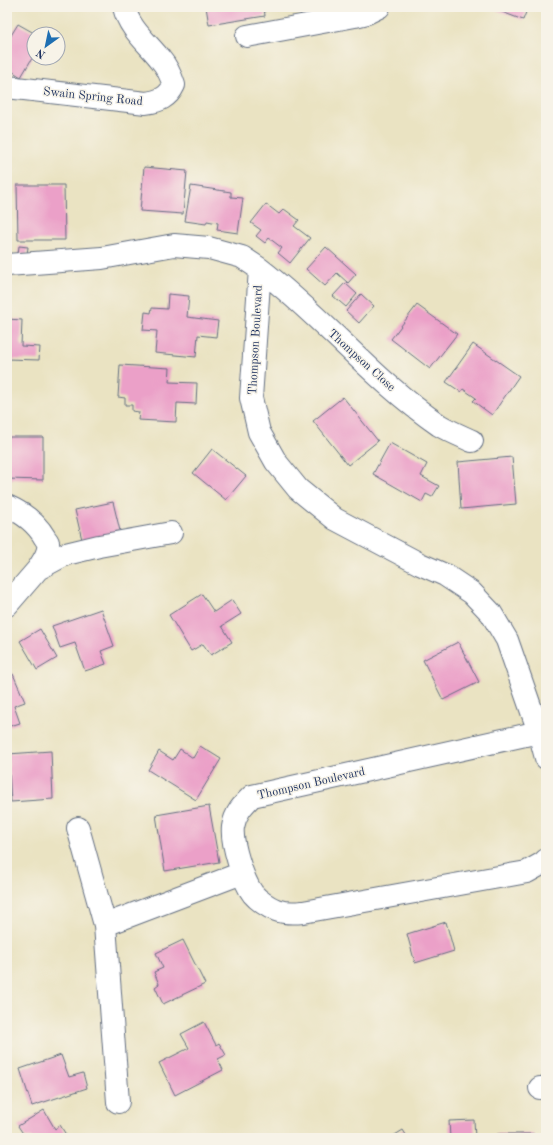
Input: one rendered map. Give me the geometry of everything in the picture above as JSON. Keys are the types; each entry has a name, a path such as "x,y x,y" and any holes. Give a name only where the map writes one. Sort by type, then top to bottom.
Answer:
{"street":[{"name":"Swain Spring Road","path":"7,87 146,102 161,100 174,85 171,75 162,60 132,26 127,18 124,7"},
{"path":"247,36 367,14 379,7"},
{"name":"Thompson Boulevard","path":"7,265 102,258 174,246 208,248 242,257 260,270 251,398 259,432 276,462 298,489 335,519 420,564 445,575 472,593 491,613 507,640 540,732 546,758"},
{"name":"Thompson Close","path":"260,270 283,287 357,357 405,399 440,425 472,441"},
{"path":"7,506 30,519 42,532 48,544 47,554 38,570 7,605"},
{"path":"38,570 66,554 99,546 171,533"},
{"name":"Thompson Boulevard","path":"540,732 252,796 242,805 237,814 233,827 233,839 242,873 253,894 275,910 288,913 303,912 527,872 546,860"},
{"path":"78,828 105,925 118,1102"},
{"path":"105,925 242,873"}],"building":[{"path":"206,7 264,7 265,16 209,25"},
{"path":"285,7 299,7 299,8 285,10"},
{"path":"489,7 528,7 523,20"},
{"path":"18,24 26,28 26,66 28,66 21,77 7,68 7,42"},
{"path":"144,167 187,171 183,214 140,211"},
{"path":"17,185 64,185 65,240 18,240"},
{"path":"191,186 231,192 231,197 243,198 238,233 217,230 218,223 207,221 206,224 185,221"},
{"path":"266,204 279,214 284,209 299,220 294,226 310,238 290,263 278,253 282,248 269,238 265,243 256,236 261,230 251,223"},
{"path":"19,246 28,247 27,255 18,254"},
{"path":"326,247 356,274 348,283 337,273 325,286 306,269"},
{"path":"345,283 357,294 346,307 333,296"},
{"path":"168,294 189,296 187,317 218,321 216,337 198,335 196,357 155,353 157,331 143,330 145,312 151,313 152,308 167,309"},
{"path":"361,294 374,306 359,323 346,311"},
{"path":"417,305 457,334 430,369 391,339"},
{"path":"7,319 22,320 21,346 40,347 39,360 7,359"},
{"path":"473,344 519,376 492,415 473,401 476,398 463,389 461,392 446,382"},
{"path":"120,365 170,368 169,382 197,383 196,404 177,403 176,422 138,420 139,412 132,411 132,405 125,405 125,398 118,397"},
{"path":"343,397 378,441 348,465 313,421"},
{"path":"8,437 43,437 43,480 7,479"},
{"path":"390,443 427,464 421,476 439,486 432,497 426,494 422,502 373,474"},
{"path":"212,449 246,476 226,500 193,473"},
{"path":"512,457 516,504 461,509 458,462"},
{"path":"113,502 121,535 83,544 75,510"},
{"path":"202,594 214,612 232,600 241,614 222,626 232,642 211,655 203,644 191,651 169,615"},
{"path":"101,609 114,646 101,651 106,664 85,671 75,643 60,648 52,626"},
{"path":"40,629 57,658 37,670 20,641"},
{"path":"458,642 479,682 443,700 423,660"},
{"path":"7,672 13,674 25,702 14,706 20,723 7,727"},
{"path":"200,746 221,759 196,800 148,770 159,751 173,760 180,749 193,758"},
{"path":"51,751 53,799 11,802 8,754"},
{"path":"209,806 219,862 165,871 156,815"},
{"path":"446,922 454,951 415,963 407,934"},
{"path":"183,940 205,984 163,1004 155,987 159,984 154,972 163,968 156,953"},
{"path":"204,1022 216,1045 219,1043 226,1055 218,1059 223,1070 175,1095 159,1063 189,1048 181,1034"},
{"path":"61,1055 69,1077 83,1073 87,1088 32,1106 20,1069"},
{"path":"44,1110 55,1129 60,1125 68,1138 26,1138 18,1126"},
{"path":"474,1120 475,1138 450,1138 449,1121"},
{"path":"403,1130 408,1138 390,1138"},
{"path":"497,1134 534,1134 534,1138 497,1138"}]}
